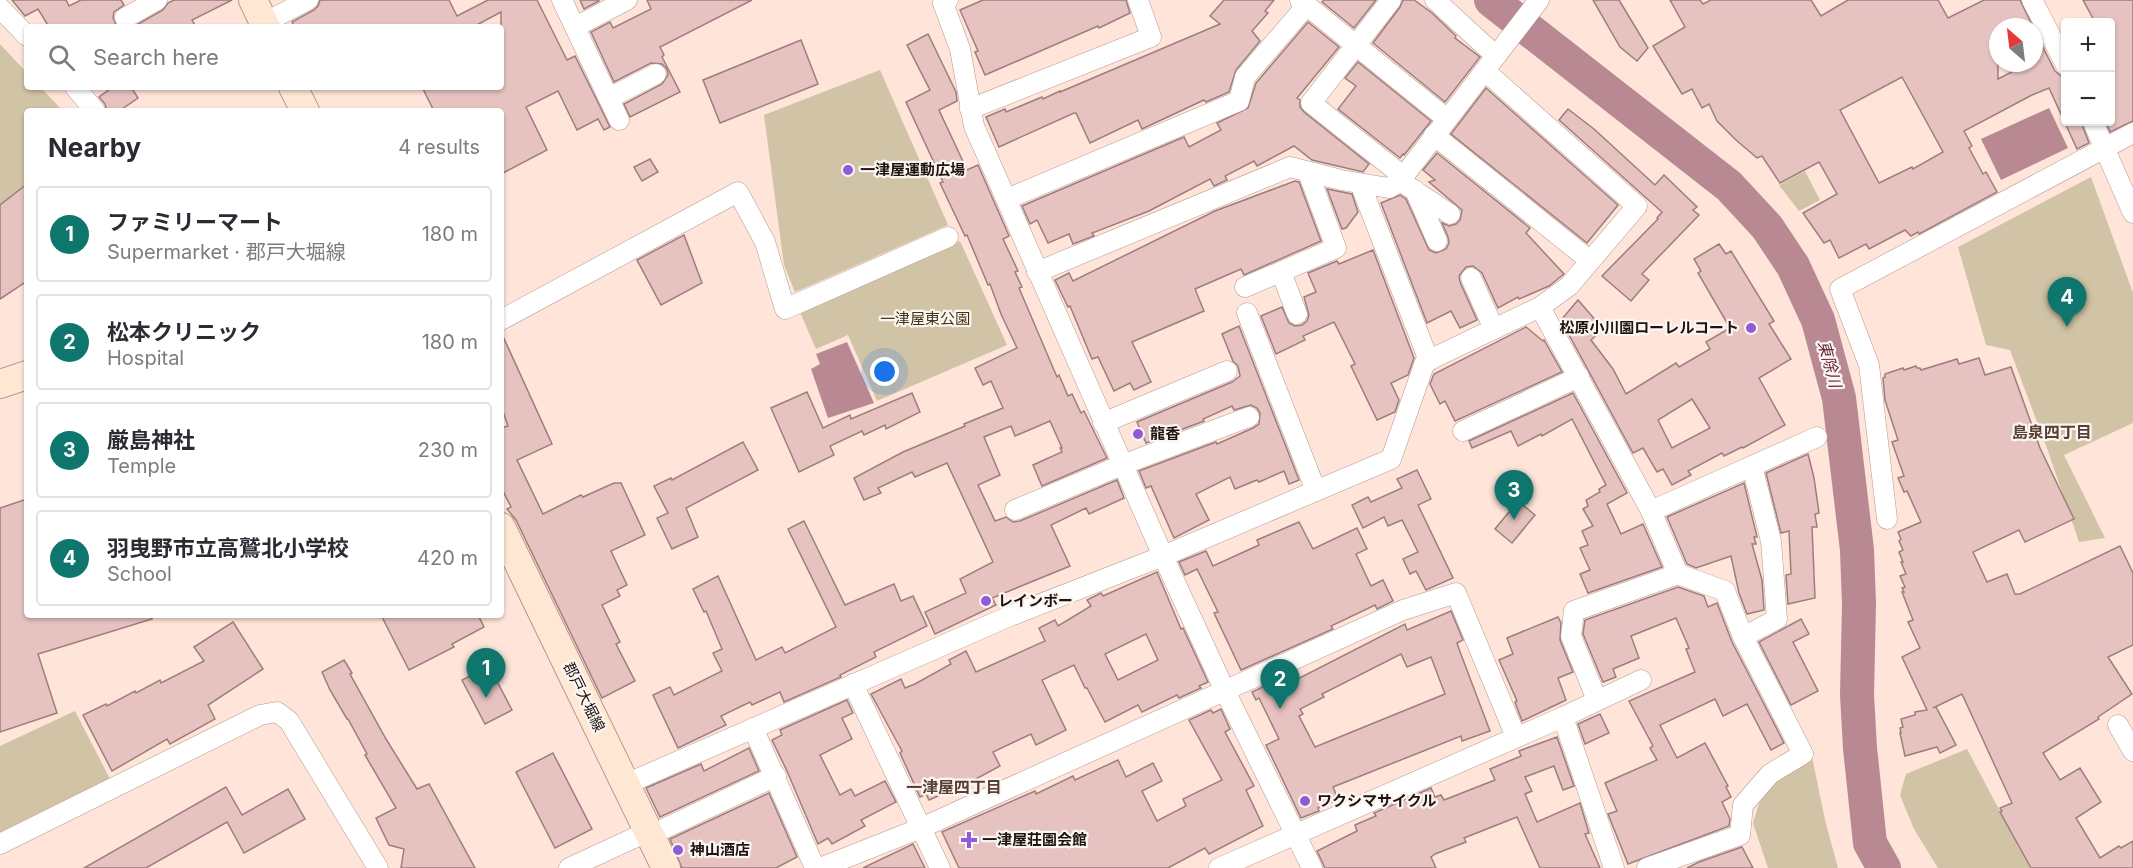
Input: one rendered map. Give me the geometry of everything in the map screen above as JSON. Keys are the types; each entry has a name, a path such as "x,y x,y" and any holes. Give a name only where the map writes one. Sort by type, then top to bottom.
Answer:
{"main road":[{"path":"294,90 303,108"},
{"path":"0,384 24,376"},
{"name":"郡戸大堀線","path":"504,533 666,868"}],"street":[{"path":"125,18 157,0"},
{"path":"261,17 308,0"},
{"path":"562,0 619,120"},
{"path":"574,27 627,0"},
{"path":"948,0 943,3 960,49 974,126 1163,556 1225,691 1312,868"},
{"path":"970,109 1151,37 1138,0"},
{"path":"1391,0 1311,103 1406,182 1450,213"},
{"path":"626,784 1010,615 1163,556 1391,459 1425,362 1540,307 1569,286 1637,206 1435,0"},
{"path":"1037,272 1290,167 1341,180 1389,188 1406,182 1434,135 1539,0"},
{"path":"2032,0 2061,56"},
{"path":"1007,199 1239,101 1245,77 1303,3 1447,119"},
{"path":"0,8 24,33"},
{"path":"609,98 656,74"},
{"path":"78,90 92,108"},
{"path":"2095,126 2133,213"},
{"path":"1887,519 1869,365 1840,289 2133,133"},
{"path":"1434,135 1589,260"},
{"path":"1245,287 1336,248 1308,172"},
{"path":"1406,182 1437,241"},
{"path":"1363,191 1429,361"},
{"path":"504,318 738,192 765,242 785,309 948,237"},
{"path":"1281,272 1297,314"},
{"path":"1471,278 1494,329"},
{"path":"1540,307 1651,510 1678,574"},
{"path":"1247,313 1316,491"},
{"path":"1104,423 1227,371"},
{"path":"1463,431 1579,377"},
{"path":"1015,510 1122,465 1220,437 1250,417"},
{"path":"1651,510 1817,437"},
{"path":"1743,637 1777,619 1771,541 1752,466"},
{"path":"1597,700 1571,636 1574,611 1678,574 1725,591 1743,637 1803,754 1770,774 1743,805 1740,835 1696,860 1647,868"},
{"path":"820,868 921,828 1403,610 1456,593 1516,737"},
{"path":"1219,868 1563,717 1641,680"},
{"path":"853,684 940,868"},
{"path":"0,844 260,715 277,712 289,721 378,868"},
{"path":"1563,717 1614,868"},
{"path":"2118,725 2133,751"},
{"path":"753,728 815,868"},
{"path":"569,868 649,831 659,831 776,776"}],"green space":[{"path":"0,44 24,70 24,90 43,90 60,108 24,108 24,185 0,205"},
{"name":"一津屋運動広場","path":"880,70 948,225 795,292 784,265 764,115"},
{"path":"1805,171 1820,200 1799,211 1779,185"},
{"path":"2091,177 2133,293 2133,423 2064,455 2105,538 2079,542 2010,350 1986,345 1958,247"},
{"name":"一津屋東公園","path":"960,241 1007,345 877,401 848,335 816,349 800,312"},
{"path":"75,711 110,779 0,834 0,746"},
{"path":"1967,749 2030,868 1938,868 1914,829 1900,795 1906,774"},
{"path":"1812,757 1838,868 1768,868 1753,823 1761,797 1777,777"}],"shaded area":[{"path":"2049,108 2068,148 2001,180 1981,139"},
{"path":"847,342 874,403 828,418 811,369 820,364 816,354"}],"building":[{"path":"12,0 66,0 69,6 81,0 121,0 124,5 114,12 113,18 116,24 47,24 38,9 25,16"},
{"path":"174,0 232,0 192,20 194,24 138,24 163,10 168,3"},
{"path":"320,0 449,0 457,16 488,0 537,0 567,60 575,56 610,127 604,130 598,119 577,130 558,91 526,107 547,150 504,172 504,108 432,108 424,90 504,90 504,24 501,24 501,12 479,24 293,24 292,22 318,6"},
{"path":"580,0 598,0 599,1 584,9"},
{"path":"647,0 752,0 660,47 664,55 662,57 680,92 630,117 624,104 662,84 668,75 667,69 662,64 651,63 614,82 591,32 610,22 613,28 651,9"},
{"path":"983,0 1126,0 1130,13 985,75 975,52 978,51 960,10"},
{"path":"1224,0 1274,0 1265,11 1268,13 1252,31 1260,41 1236,70 1229,92 1206,102 1204,100 1142,129 1138,120 1090,143 1074,113 999,147 986,117 1005,109 1006,112 1042,97 1043,99 1220,24 1210,16"},
{"path":"1324,0 1376,0 1354,28 1322,2"},
{"path":"1403,0 1414,0 1432,13 1456,36 1455,38 1480,57 1445,102 1373,43"},
{"path":"1593,0 1619,0 1648,48 1637,61 1620,47"},
{"path":"1670,0 1700,0 1703,4 1711,0 1811,0 1821,16 1848,0 1938,0 1948,18 1984,0 2020,0 2029,18 1989,18 1989,72 1998,72 1998,79 2012,72 2043,72 2043,48 2055,71 2061,76 2061,114 2049,88 1964,131 1972,146 1969,148 1983,174 1986,172 1997,192 1919,234 1918,232 1911,236 1905,230 1869,249 1866,244 1839,258 1830,240 1824,243 1803,213 1837,194 1819,162 1780,183 1762,156 1757,158 1717,121 1709,104 1702,108 1692,89 1682,94 1653,46 1685,27","holes":["1902,77 1943,152 1913,169 1912,167 1879,183 1840,110"]},
{"path":"2083,0 2133,0 2133,121 2110,132 2108,126 2115,126 2115,18 2093,18"},
{"path":"1308,22 1339,47 1297,98 1300,100 1300,107 1369,164 1363,172 1312,160 1294,146 1257,166 1254,161 1225,176 1227,180 1214,186 1210,179 1149,211 1092,233 1094,236 1073,244 1069,234 1048,243 1037,220 1030,224 1022,206 1184,137 1189,147 1221,130 1217,123 1248,108 1256,83"},
{"path":"928,34 956,92 957,101 939,110 967,170 978,165 1009,236 1003,239 1018,271 1015,272 1022,287 1019,288 1057,377 1059,375 1068,396 1072,394 1081,413 1084,411 1107,458 1042,486 1033,465 1062,452 1050,421 1015,436 1011,426 984,437 1000,475 978,485 995,521 1006,517 1013,522 1020,521 1117,480 1124,498 1089,514 1086,508 1051,525 1070,566 992,598 996,605 935,634 925,612 966,593 960,579 993,562 947,463 915,477 912,472 878,488 881,493 864,500 854,478 903,452 1003,408 991,381 983,385 975,368 1017,348 990,284 988,285 967,235 965,236 940,183 943,182 906,102 930,90 907,45"},
{"path":"801,40 818,84 720,123 703,80"},
{"path":"1358,62 1431,121 1400,158 1338,109 1356,86 1345,78"},
{"path":"1486,88 1618,205 1587,243 1451,134"},
{"path":"109,90 133,90 138,98 123,108 106,108 99,97"},
{"path":"1568,109 1594,129 1655,185 1664,175 1697,207 1693,210 1699,215 1642,274 1649,280 1631,301 1602,276 1658,219 1662,212 1559,120"},
{"path":"2066,126 2083,126 2089,143 2077,149"},
{"path":"1437,153 1530,228 1526,233 1564,274 1549,286 1519,299 1518,297 1498,308 1482,273 1473,266 1466,267 1459,276 1460,282 1477,320 1460,328 1451,311 1427,323 1381,203 1400,195 1406,199 1429,250 1436,253 1446,249 1449,243 1442,223 1449,226 1456,224 1460,220 1462,210 1429,182 1435,180 1423,170"},
{"path":"650,159 658,172 642,181 634,167"},
{"path":"1295,181 1299,182 1321,241 1244,275 1241,269 1195,289 1204,311 1132,342 1151,382 1134,390 1130,383 1114,391 1098,357 1092,359 1070,306 1068,307 1055,280 1069,273 1073,281 1215,211"},
{"path":"24,186 24,283 0,299 0,205"},
{"path":"1327,189 1352,194 1358,212 1346,228 1342,229"},
{"path":"684,235 702,283 661,305 637,260"},
{"path":"1719,244 1726,254 1731,251 1774,321 1769,324 1791,359 1759,378 1785,425 1743,448 1724,456 1722,453 1688,471 1691,475 1672,485 1663,469 1657,472 1643,448 1633,453 1561,320 1578,300 1603,329 1591,340 1613,369 1626,394 1676,363 1679,367 1710,349 1706,342 1730,328 1698,273 1701,271 1694,259","holes":["1692,399 1710,428 1672,448 1658,420"]},
{"path":"1373,250 1414,358 1408,375 1391,383 1399,400 1395,412 1377,420 1351,366 1355,364 1334,322 1303,336 1305,340 1276,354 1261,316 1282,307 1289,323 1295,326 1302,325 1307,321 1309,315 1304,297 1316,292 1308,273 1337,261 1339,264"},
{"path":"1239,326 1299,480 1289,484 1284,471 1235,489 1230,477 1196,494 1209,520 1174,538 1151,486 1146,488 1139,471 1216,442 1217,444 1253,428 1259,424 1260,413 1251,405 1234,410 1232,406 1203,419 1204,421 1146,443 1137,422 1232,382 1240,376 1238,366 1233,361 1222,334"},
{"path":"1526,327 1544,340 1562,372 1455,421 1445,401 1440,404 1430,384 1434,374"},
{"path":"504,339 552,444 517,460 543,514 581,495 583,497 614,483 621,483 645,535 611,551 627,585 617,590 620,596 602,605 620,642 616,644 635,681 602,698 516,520 507,509 511,507 504,493 504,427 508,426 504,415"},
{"path":"1979,358 1985,375 2011,367 2040,448 2074,519 2025,542 2019,530 1973,552 1987,582 2007,574 2015,594 2020,594 2120,546 2133,573 2133,645 2108,657 2132,694 2098,717 2099,719 2043,753 2060,780 2080,768 2101,802 2076,818 2100,858 2119,846 2121,848 2133,841 2133,868 2031,868 2000,812 2002,811 2000,808 2012,803 1962,694 1933,708 1936,707 1956,745 1940,753 1937,747 1905,756 1900,733 1900,728 1903,727 1901,719 1915,715 1915,712 1927,710 1902,657 1920,648 1908,622 1913,620 1902,592 1904,592 1902,588 1905,587 1900,576 1906,574 1899,552 1903,550 1898,532 1921,522 1907,491 1904,492 1898,478 1904,476 1892,442 1898,440 1885,400 1883,378 1885,374 1903,368 1904,370 1916,366 1921,370 1957,359 1959,364"},
{"path":"807,392 823,428 850,415 851,419 912,393 920,412 886,429 885,425 864,435 862,431 830,446 834,455 799,472 771,408"},
{"path":"1573,393 1627,493 1607,504 1621,534 1643,524 1662,567 1588,593 1580,574 1590,570 1580,548 1588,545 1582,531 1593,526 1583,509 1588,506 1586,500 1600,492 1599,489 1606,485 1572,419 1518,446 1511,431 1472,448 1469,441"},
{"path":"743,442 758,470 686,508 698,537 672,549 657,518 668,513 654,486 671,478 672,480"},
{"path":"1808,454 1819,513 1815,514 1817,527 1812,527 1815,598 1788,604 1786,575 1791,574 1789,531 1781,533 1766,473"},
{"path":"1417,470 1431,499 1418,505 1453,578 1426,590 1416,571 1410,574 1403,559 1418,552 1402,520 1388,526 1384,517 1363,528 1352,505 1368,497 1371,502 1402,488 1397,479"},
{"path":"1744,483 1757,537 1754,537 1756,544 1752,544 1762,580 1764,610 1747,614 1739,593 1731,556 1696,568 1687,564 1667,517"},
{"path":"24,500 24,618 152,619 38,654 57,713 0,732 0,508"},
{"path":"1518,501 1535,515 1512,543 1495,529"},
{"path":"804,521 845,605 894,584 901,601 913,596 927,626 874,652 876,657 840,675 841,677 784,702 780,692 752,705 750,702 721,716 726,725 678,748 653,695 670,687 674,695 722,671 713,653 722,649 706,611 704,612 693,589 718,576 756,660 782,647 785,653 836,627 788,529"},
{"path":"1299,522 1313,549 1357,528 1367,549 1356,554 1371,586 1383,580 1393,601 1377,609 1375,605 1331,626 1333,629 1241,670 1214,613 1218,612 1197,569 1185,575 1179,562 1206,551 1213,566 1259,545 1257,540"},
{"path":"1157,572 1181,629 1183,628 1208,682 1199,686 1201,688 1179,698 1177,695 1142,712 1138,705 1105,722 1074,665 1042,680 1066,730 1036,745 1031,734 993,752 1000,766 948,794 947,792 929,800 926,794 920,797 900,753 902,751 871,694 901,679 905,688 915,684 951,664 949,660 966,651 976,672 1045,641 1039,628 1055,620 1058,626 1091,606 1087,600 1101,593 1103,596","holes":["1146,634 1158,660 1118,680 1105,654"]},
{"path":"1678,587 1704,596 1708,607 1717,603 1732,642 1784,743 1771,750 1747,704 1723,716 1715,699 1660,725 1677,758 1705,743 1728,786 1726,787 1731,797 1722,802 1730,819 1729,826 1628,864 1608,814 1617,811 1605,783 1657,760 1650,748 1653,746 1629,701 1695,672 1686,649 1689,648 1676,618 1631,636 1639,658 1613,669 1616,677 1603,682 1583,634 1585,620"},
{"path":"1451,611 1463,640 1457,643 1490,731 1462,741 1461,736 1333,787 1338,799 1318,808 1319,811 1301,818 1266,745 1279,739 1259,698 1256,700 1252,692 1284,677 1288,684 1405,624 1407,630","holes":["1401,654 1407,667 1431,657 1445,694 1315,747 1299,716 1303,714 1300,709 1324,697 1322,694"]},
{"path":"1558,617 1561,623 1560,640 1573,672 1558,678 1566,700 1522,721 1515,702 1517,701 1499,660 1513,654 1507,638"},
{"path":"383,618 480,618 484,627 452,644 454,647 409,670"},
{"path":"1801,619 1809,634 1793,642 1818,691 1791,705 1759,642"},
{"path":"233,622 263,669 208,705 215,719 170,744 167,739 112,771 83,715 106,704 107,706 135,691 136,693 160,680 161,683 204,661 194,647"},
{"path":"344,660 386,739 417,789 429,784 475,868 401,868 404,849 389,845 376,818 396,808 365,755 367,754 322,672"},
{"path":"489,666 512,710 485,724 462,680"},
{"path":"847,700 853,713 842,718 852,739 820,755 840,795 851,789 855,796 885,781 896,802 861,820 865,826 832,844 828,838 818,844 772,740 782,735 780,730"},
{"path":"1221,709 1230,729 1225,732 1254,786 1246,790 1263,826 1209,854 1205,848 1168,868 959,868 942,832 1035,791 1036,794 1073,776 1075,780 1118,760 1126,777 1153,763 1162,781 1142,791 1157,821 1186,806 1183,799 1222,780 1189,720 1211,710 1213,713"},
{"path":"1600,714 1609,733 1585,744 1578,724"},
{"path":"1557,737 1574,786 1563,790 1554,766 1525,777 1532,791 1525,794 1537,822 1580,803 1589,833 1585,834 1600,868 1540,868 1517,817 1464,838 1466,842 1435,854 1431,857 1436,868 1325,868 1317,851 1357,831 1355,825 1376,816 1374,813 1431,788 1435,797 1441,795 1444,800 1495,780 1490,769 1521,756 1519,751"},
{"path":"749,748 759,771 660,817 646,788 701,764 704,771"},
{"path":"553,753 592,829 555,848 516,772"},
{"path":"226,787 242,815 288,789 305,819 244,853 227,822 146,868 84,868"},
{"path":"769,793 797,857 776,868 682,868 670,839"},
{"path":"913,844 925,868 863,868"},
{"path":"1742,847 1753,868 1687,868 1699,862"}],"waterway":[{"name":"東除川","path":"1491,0 1729,186 1767,227 1793,266 1818,320 1839,398 1857,550 1859,604 1857,695 1860,748 1870,843 1884,868"}],"place":[{"name":"一津屋運動広場","path":"848,170"},
{"name":"羽曳野市立高鷲北小学校","path":"2067,327"},
{"name":"松原小川園ローレルコート","path":"1751,328"},
{"name":"龍香","path":"1138,434"},
{"name":"厳島神社","path":"1514,520"},
{"name":"レインボー","path":"986,601"},
{"name":"ファミリーマート","path":"486,698"},
{"name":"松本クリニック","path":"1280,709"},
{"name":"ワクシマサイクル","path":"1305,801"},
{"name":"一津屋荘園会館","path":"969,840"},
{"name":"神山酒店","path":"678,850"}],"district":[{"name":"島泉四丁目","path":"2052,432"},
{"name":"一津屋四丁目","path":"954,787"}]}
